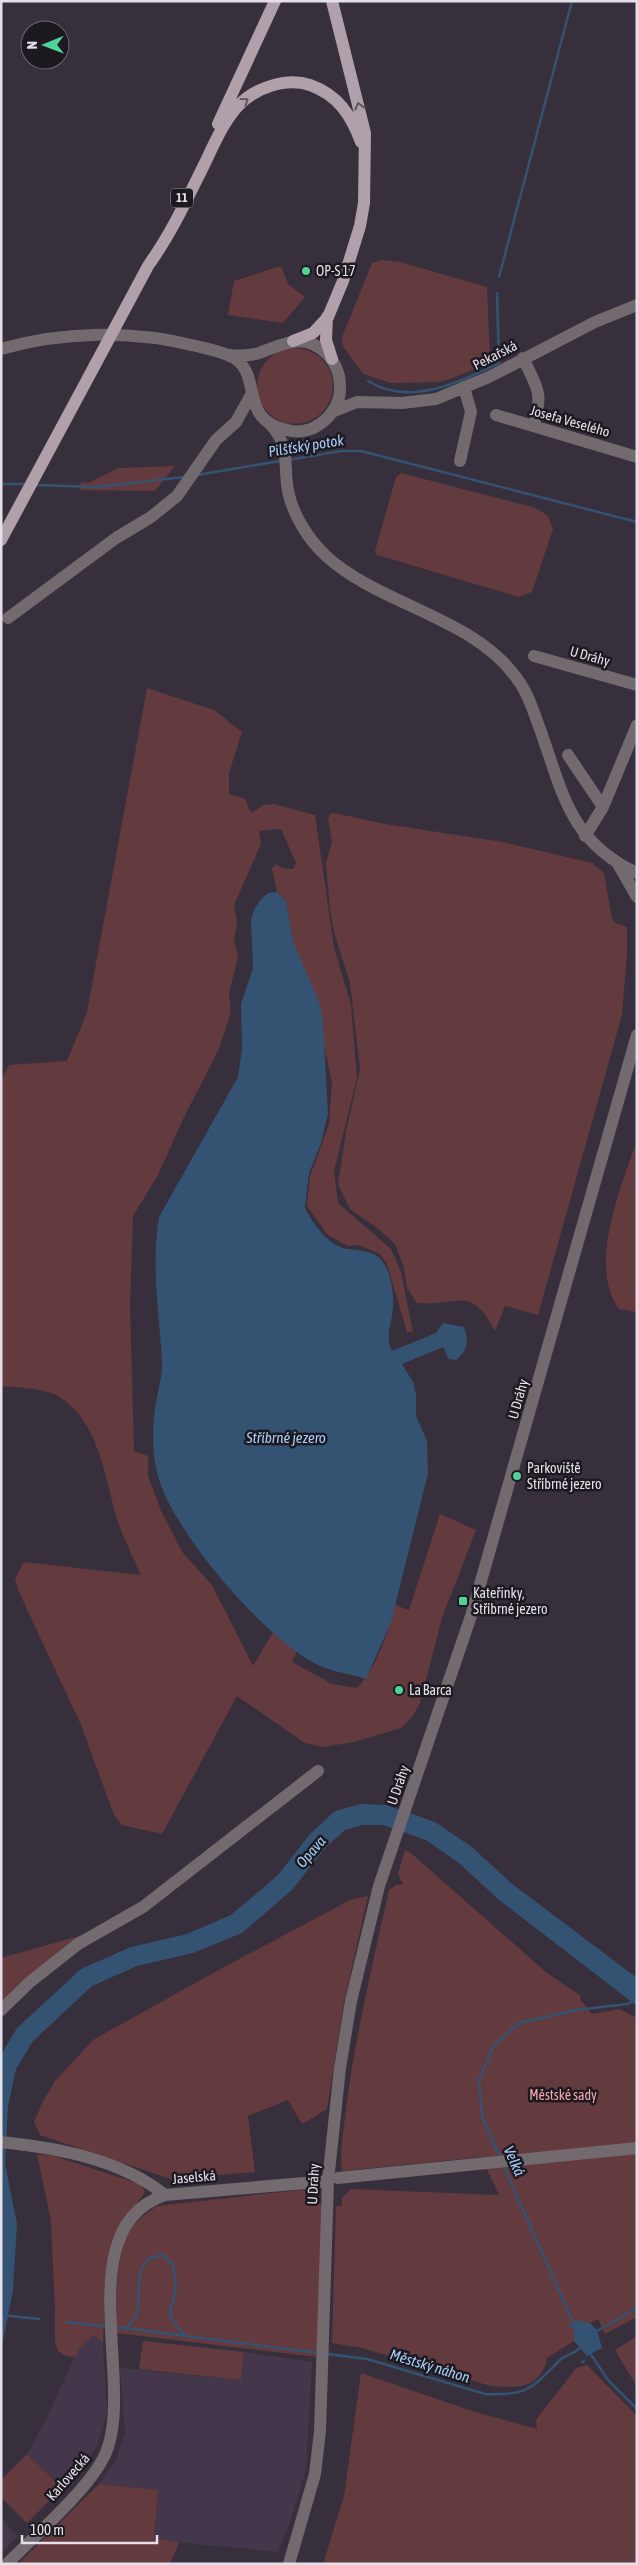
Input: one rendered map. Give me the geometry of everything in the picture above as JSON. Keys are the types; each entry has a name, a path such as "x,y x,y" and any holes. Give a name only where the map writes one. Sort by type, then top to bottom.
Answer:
{"main road":[{"name":"11","path":"1,540 149,265 216,130 275,1"},
{"path":"332,1 365,132 366,182 360,226 343,281 328,317 326,340 332,359"},
{"path":"149,265 164,244 220,132 238,106 260,90 285,82 301,82 318,88 336,98 347,112 365,154"},
{"path":"293,341 313,333 328,317"}],"street":[{"name":"Pekařská","path":"332,412 347,404 368,401 402,403 436,399 595,322 634,308"},
{"path":"1,349 66,337 124,335 173,341 229,356 250,355 293,341 314,345 332,359 340,379 356,396 368,401"},
{"path":"8,618 116,538 163,508 181,490 216,440 236,422 251,390 256,363 272,347"},
{"path":"229,356 243,366 254,404 267,422 280,435 286,451 286,472 289,492 296,514 314,543 326,556 361,581 468,636 501,659 519,680 529,699 574,819 585,836 618,864 637,873"},
{"path":"523,358 540,394 534,426"},
{"path":"286,451 297,436 320,424 332,412 339,396 340,379"},
{"path":"460,461 472,412 464,387"},
{"name":"Josefa Veselého","path":"496,415 637,456"},
{"path":"236,422 247,419 267,422 281,429 304,431"},
{"name":"U Dráhy","path":"534,656 637,685"},
{"path":"585,836 603,807 637,725"},
{"path":"568,755 603,807"},
{"path":"618,864 637,897"},
{"name":"U Dráhy","path":"289,2564 315,2474 320,2431 340,2068 351,2001 381,1880 471,1616 637,1035"},
{"path":"1,2010 30,1982 78,1944 142,1907 318,1771"},
{"name":"Jaselská","path":"8,2142 59,2149 95,2160 148,2181 166,2195 637,2148"},
{"name":"Karlovecká","path":"7,2564 81,2489 103,2461 112,2436 114,2413 111,2327 113,2262 124,2228 141,2206 166,2195"}],"shaded area":[{"path":"93,2335 103,2343 107,2413 97,2447 71,2483 62,2488 27,2454 47,2418 78,2349"},
{"path":"244,2352 312,2362 306,2469 290,2522 278,2552 154,2540 158,2490 99,2484 116,2460 125,2433 120,2368 241,2380"},
{"path":"1,2518 18,2536 1,2553"}],"green space":[{"path":"383,260 400,262 487,287 490,360 468,372 441,382 391,383 363,374 343,346 342,337 372,263"},
{"path":"281,266 288,284 305,297 283,323 228,315 234,281"},
{"path":"295,348 310,351 322,359 330,371 333,386 330,401 322,413 310,421 295,424 280,421 268,413 260,401 257,386 260,371 268,359 280,351"},
{"path":"175,466 155,491 80,490 81,482 88,483 119,468"},
{"path":"401,473 536,508 548,516 553,529 532,592 519,597 377,555 375,551 396,477"},
{"path":"147,688 214,710 242,732 229,773 229,794 245,799 251,813 264,805 273,804 315,815 334,947 351,1005 357,1078 334,1171 338,1203 391,1249 401,1272 413,1332 407,1332 387,1264 380,1254 358,1245 348,1246 328,1235 307,1206 310,1176 329,1124 332,1082 311,987 293,941 286,901 277,892 272,869 276,864 282,868 293,869 296,863 281,829 259,831 261,844 234,905 237,923 234,939 238,957 229,993 231,1012 219,1049 184,1117 158,1175 133,1216 130,1306 134,1451 148,1456 148,1476 161,1511 183,1553 212,1585 253,1666 273,1632 297,1651 292,1662 332,1684 357,1688 376,1660 395,1605 409,1610 440,1514 476,1530 442,1618 420,1703 413,1716 401,1728 354,1742 323,1747 305,1743 237,1696 162,1834 122,1825 114,1815 81,1725 18,1590 15,1579 24,1562 141,1575 118,1522 99,1453 83,1420 72,1407 58,1396 39,1390 1,1386 1,1081 9,1065 67,1061 87,1012"},
{"path":"334,813 385,824 503,842 592,863 604,873 612,919 616,923 627,927 627,955 622,1015 538,1315 505,1306 495,1331 486,1316 478,1307 470,1302 461,1300 417,1303 407,1288 404,1267 395,1244 377,1228 350,1209 338,1184 346,1132 360,1069 350,983 334,932 330,910 326,863 332,842 328,820 330,814"},
{"path":"635,1146 637,1146 637,1312 619,1309 610,1292 606,1272 606,1250 615,1205"},
{"name":"Městské sady","path":"405,1850 412,1854 547,1973 581,1996 580,1999 592,2014 619,2009 637,2018 637,2317 605,2334 598,2319 590,2323 582,2323 581,2320 569,2326 574,2329 574,2341 547,2358 544,2369 532,2382 516,2387 487,2385 362,2348 332,2343 336,2207 342,2206 342,2198 351,2189 499,2195 481,2157 342,2171 342,2140 359,2027 389,1890 396,1885 403,1884 398,1874"},
{"path":"368,1896 344,2002 327,2109 302,2124 288,2100 248,2116 255,2172 171,2179 40,2135 34,2122 43,2101 55,2081 93,2040 350,1900"},
{"path":"83,1935 1,2006 1,1958"},
{"path":"37,2154 54,2156 134,2182 142,2186 145,2192 126,2219 106,2276 103,2343 93,2335 79,2349 75,2357 66,2356 58,2351 55,2341 51,2221"},
{"path":"308,2189 317,2194 319,2204 322,2205 317,2357 116,2333 121,2253 129,2232 134,2224 145,2214 157,2206"},
{"path":"637,2336 637,2387 615,2350"},
{"path":"143,2341 244,2352 241,2380 139,2369"},
{"path":"587,2365 637,2416 637,2564 323,2564 344,2496 361,2373 475,2412 537,2429 536,2420 576,2368"},
{"path":"27,2454 62,2488 27,2523 1,2497 1,2480"},
{"path":"99,2484 158,2490 154,2539 179,2542 170,2564 18,2564"}],"water":[{"name":"Stříbrné jezero","path":"277,892 286,901 293,941 319,1002 323,1022 328,1114 321,1143 309,1173 305,1208 322,1234 334,1244 373,1254 385,1265 393,1296 393,1312 389,1334 392,1351 436,1333 443,1323 464,1327 467,1337 465,1349 456,1360 449,1359 443,1347 402,1364 413,1382 416,1394 416,1416 427,1441 428,1473 391,1622 366,1679 328,1669 301,1655 251,1612 202,1555 182,1526 167,1499 158,1476 154,1456 154,1417 162,1365 156,1288 159,1217 238,1077 242,1049 241,1004 253,968 251,920 254,910 262,898 269,893"},
{"name":"Opava","path":"361,1804 386,1805 435,1822 472,1847 511,1883 637,1978 637,2006 498,1899 459,1863 426,1840 383,1825 363,1825 345,1830 325,1848 293,1889 242,1933 193,1953 137,1966 92,1986 33,2041 16,2069 8,2106 5,2164 17,2224 13,2290 1,2351 1,2055 17,2028 81,1969 131,1947 187,1934 231,1915 278,1875 310,1834 335,1811"},
{"path":"581,2319 582,2322 590,2323 597,2330 602,2348 587,2356 574,2341 574,2329 568,2325"}],"waterway":[{"path":"499,277 572,1"},
{"path":"368,381 400,392 417,392 451,384 499,363 497,293"},
{"name":"Pilšťský potok","path":"288,460 341,451 361,451 637,522"},
{"name":"Pilšťský potok","path":"197,475 280,461"},
{"name":"Pilšťský potok","path":"35,485 95,487 184,477"},
{"name":"Pilšťský potok","path":"1,484 27,484"},
{"name":"Velká","path":"500,2157 482,2117 479,2080 494,2045 519,2023 576,2010 627,2004 637,2000"},
{"name":"Velká","path":"503,2165 574,2324"},
{"name":"Městský náhon","path":"126,2328 137,2316 140,2271 149,2258 163,2255 173,2264 175,2278 176,2289 170,2315 174,2323 184,2334"},
{"name":"Městský náhon","path":"595,2332 637,2308"},
{"name":"Městský náhon","path":"1,2315 39,2319"},
{"name":"Městský náhon","path":"67,2322 108,2327"},
{"name":"Městský náhon","path":"116,2327 319,2353"},
{"name":"Městský náhon","path":"327,2354 367,2359 485,2394 510,2394 527,2389 542,2378 561,2359 581,2347"},
{"name":"Velká","path":"590,2353 608,2380 637,2409"}],"place":[{"name":"OP-S 17","path":"306,271"},
{"name":"Parkoviště Stříbrné jezero","path":"517,1476"},
{"name":"Kateřinky, Stříbrné jezero","path":"463,1601"},
{"name":"La Barca","path":"399,1690"}]}
